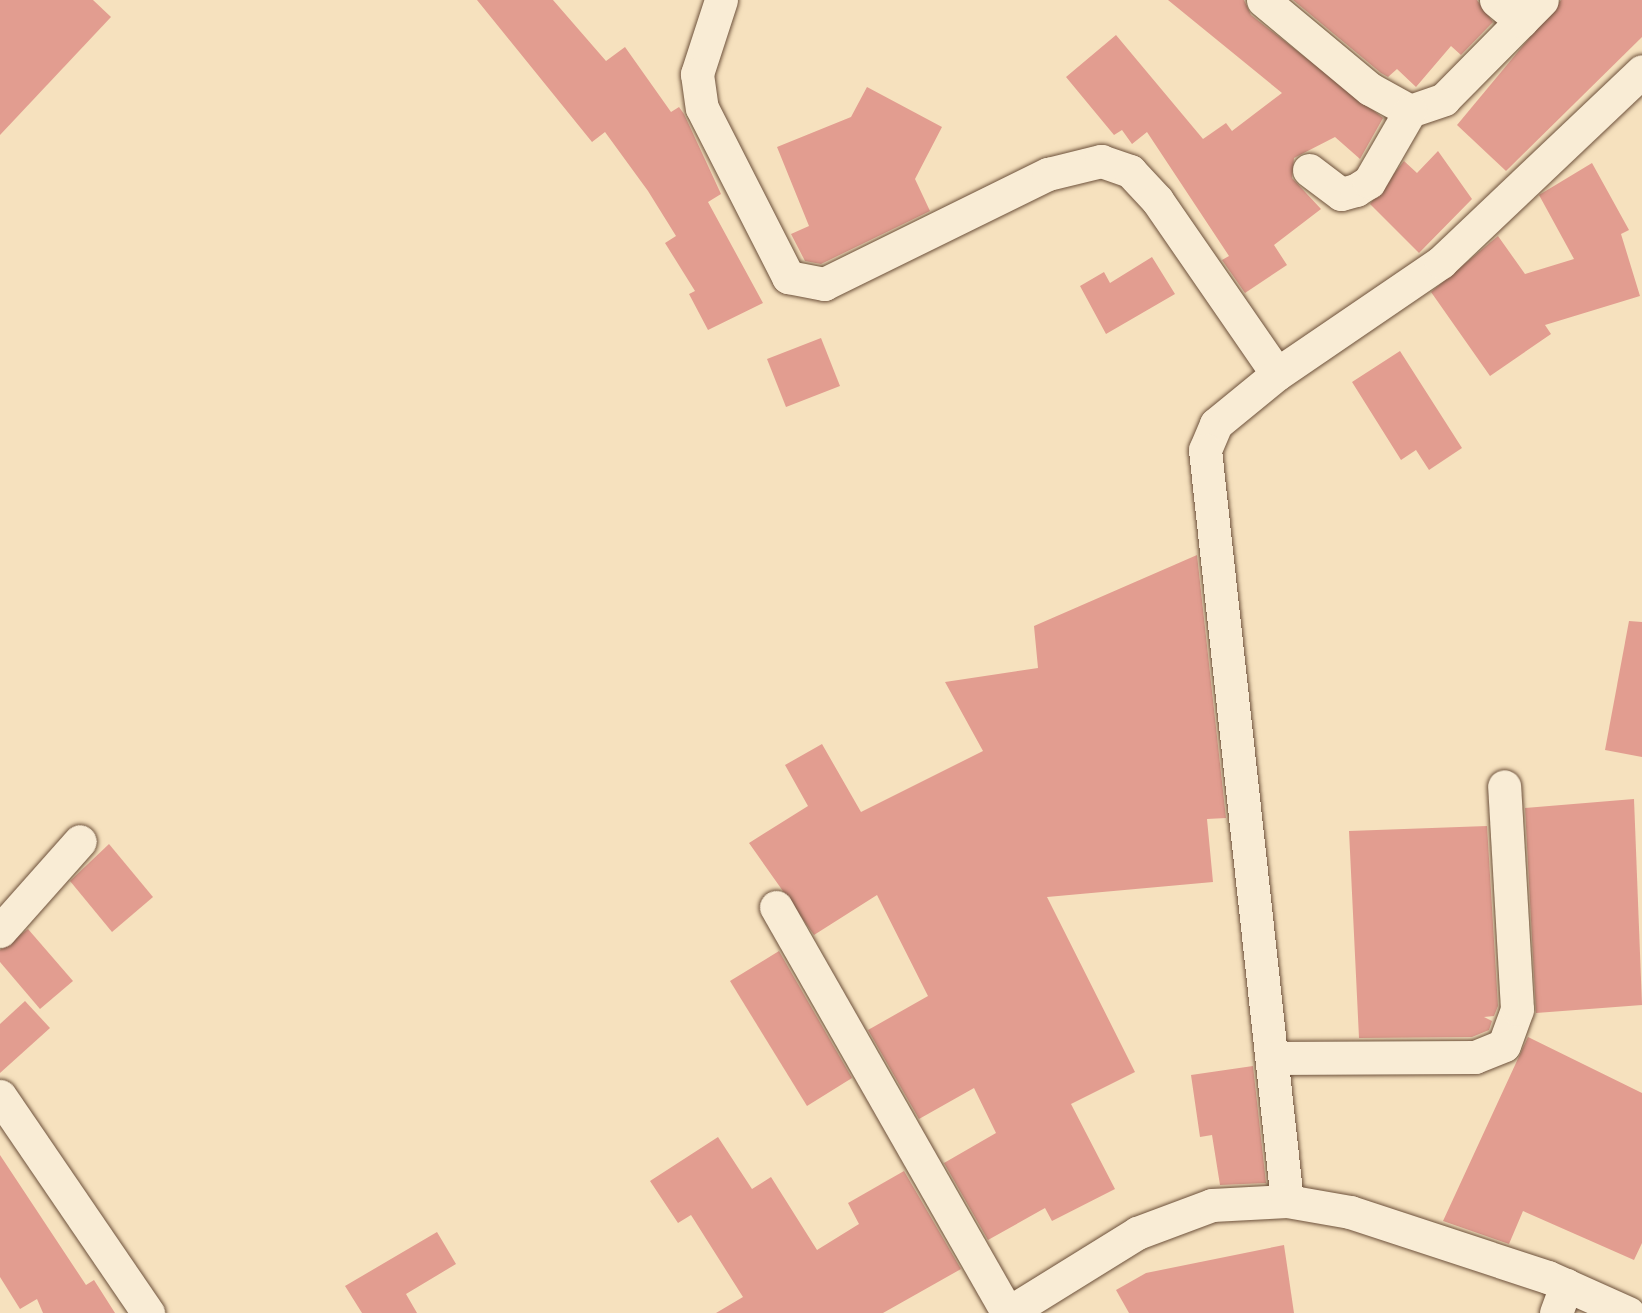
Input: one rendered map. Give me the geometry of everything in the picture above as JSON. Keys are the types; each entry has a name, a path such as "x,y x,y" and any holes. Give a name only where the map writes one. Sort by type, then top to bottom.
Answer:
{"street":[{"path":"721,0 697,74 702,108 788,277 824,284 1048,174 1101,162 1130,171 1157,200 1277,374"},
{"path":"1263,0 1370,89 1410,111"},
{"path":"1309,170 1341,194 1356,190 1369,182 1410,111 1444,99 1531,11 1496,0"},
{"path":"1287,1200 1205,450 1216,424 1277,374 1441,262 1642,71"},
{"path":"1272,1058 1475,1058 1504,1045 1517,1009 1504,786"},
{"path":"0,932 80,841"},
{"path":"776,907 1008,1313 1137,1233 1212,1205 1287,1200 1350,1212 1561,1299 1628,1313"},
{"path":"0,1096 148,1313"}],"building":[{"path":"0,0 93,0 111,17 0,135"},
{"path":"477,0 553,0 606,61 625,47 671,112 679,107 684,114 721,194 708,202 763,303 708,330 689,294 695,291 665,243 676,236 648,191 605,132 592,142"},
{"path":"1168,0 1244,0 1251,15 1383,118 1360,159 1335,137 1294,158 1292,178 1321,209 1274,245 1287,265 1245,293 1222,260 1229,256 1147,132 1132,144 1122,130 1114,135 1066,77 1116,35 1203,139 1226,123 1232,131 1282,93"},
{"path":"1293,0 1477,0 1493,22 1461,55 1451,46 1416,87 1397,69 1388,77 1381,73"},
{"path":"1561,0 1642,0 1642,37 1506,171 1457,125"},
{"path":"867,87 942,127 915,179 930,211 821,264 805,261 791,234 809,226 777,147 851,117"},
{"path":"1438,151 1472,199 1419,253 1370,204 1404,161 1417,173"},
{"path":"1592,163 1629,230 1621,234 1640,296 1545,325 1551,334 1490,376 1431,292 1498,236 1525,274 1574,259 1539,195"},
{"path":"1152,257 1175,294 1106,334 1080,286 1104,272 1110,283"},
{"path":"821,338 840,386 786,407 767,359"},
{"path":"1400,351 1462,448 1429,470 1416,450 1401,460 1352,382"},
{"path":"1197,555 1226,818 1207,819 1213,882 1047,897 1135,1072 1071,1104 1115,1189 1052,1221 1045,1208 988,1240 944,1163 996,1133 974,1088 919,1119 868,1030 928,996 877,895 814,935 749,843 808,806 785,765 822,744 861,812 983,751 945,682 1038,668 1034,626"},
{"path":"1629,621 1642,622 1642,757 1605,750"},
{"path":"1634,799 1642,1005 1536,1013 1525,808"},
{"path":"1487,826 1498,1006 1494,1016 1484,1017 1492,1021 1489,1030 1472,1037 1359,1038 1349,831"},
{"path":"109,844 153,897 112,932 70,881"},
{"path":"28,929 73,981 40,1009 0,962 0,950"},
{"path":"779,951 852,1078 807,1106 730,981"},
{"path":"25,1001 50,1028 0,1073 0,1024"},
{"path":"1528,1037 1642,1093 1642,1243 1634,1260 1523,1211 1509,1244 1443,1221"},
{"path":"1253,1066 1266,1183 1220,1185 1212,1135 1200,1137 1191,1075"},
{"path":"718,1137 752,1189 771,1177 817,1250 859,1224 848,1203 904,1171 961,1269 883,1313 716,1313 743,1297 691,1215 678,1223 650,1181"},
{"path":"0,1155 86,1285 94,1280 115,1313 43,1313 37,1299 20,1309 0,1277"},
{"path":"437,1232 456,1264 406,1294 417,1313 362,1313 345,1286"},
{"path":"1284,1245 1294,1313 1129,1313 1116,1290 1146,1273"}]}
